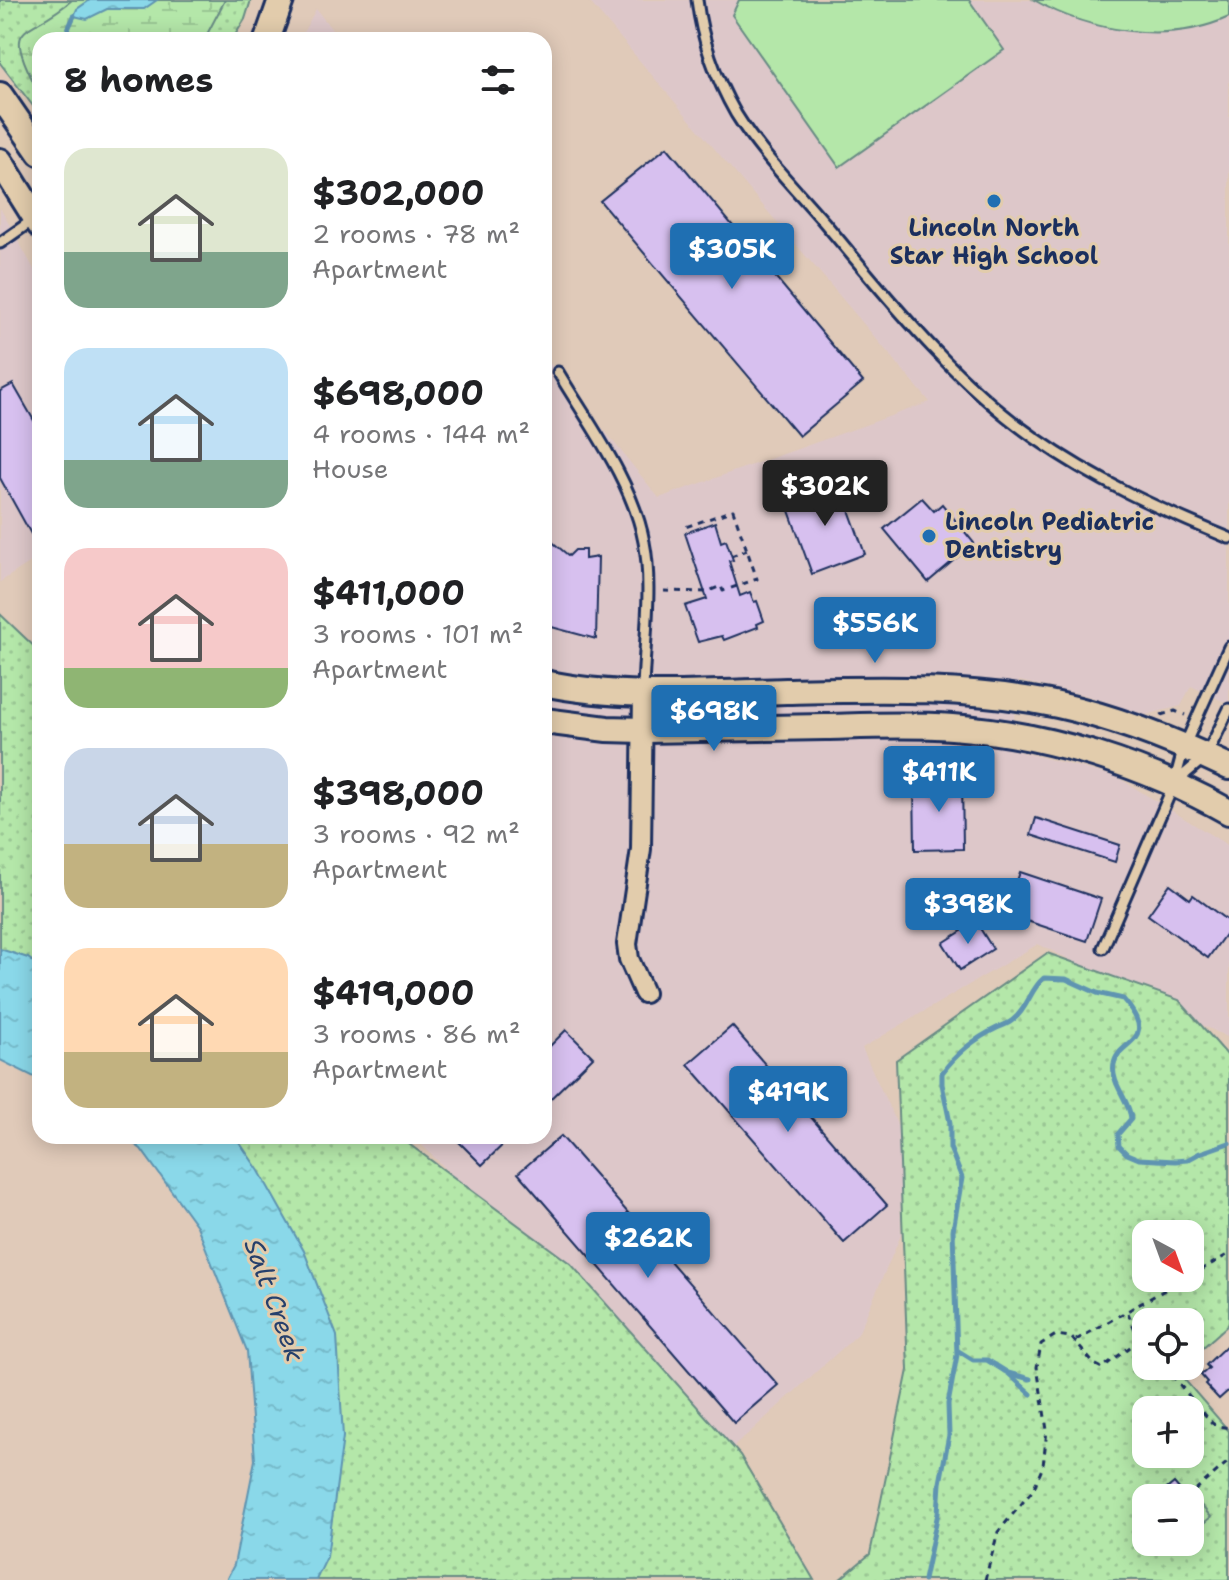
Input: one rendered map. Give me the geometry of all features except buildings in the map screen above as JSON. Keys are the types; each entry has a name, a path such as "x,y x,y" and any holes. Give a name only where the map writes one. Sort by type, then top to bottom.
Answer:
{"main road":[{"path":"270,32 281,0"},
{"path":"0,95 32,141"},
{"path":"0,161 32,209"},
{"path":"552,684 593,691 643,693 896,689 958,692 1058,705 1131,727 1229,767"},
{"path":"552,722 643,730 954,727 1050,743 1116,762 1174,784 1229,812"}],"street":[{"path":"643,693 641,849 627,944 629,959 644,993"}],"lane":[{"path":"697,0 709,54 738,116 765,152 936,352 1007,417 1068,460 1141,500 1229,538"},
{"path":"0,243 32,223"},
{"path":"558,372 625,485 642,532 647,570 643,693"},
{"path":"1174,784 1195,752 1229,647"},
{"path":"1103,948 1174,784 1229,709"}],"path":[{"path":"683,528 733,510 757,579 725,590"},
{"path":"731,556 747,550"},
{"path":"664,591 706,592 721,586 727,596"},
{"path":"1204,1268 1229,1254"},
{"path":"1076,1340 1162,1292"},
{"path":"1127,1312 1132,1322"},
{"path":"985,1580 998,1532 1033,1490 1043,1466 1047,1430 1037,1367 1038,1350 1045,1339 1067,1335 1076,1340 1094,1364 1102,1368 1132,1346"},
{"path":"1176,1380 1212,1423 1229,1428"},
{"path":"1202,1484 1229,1461"}],"shaded area":[{"path":"588,0 1229,0 1229,704 1191,686 1181,706 1145,715 1085,695 1019,681 1010,749 1117,777 1229,846 1229,1038 1038,944 862,1048 900,1131 901,1235 858,1334 728,1452 421,1144 552,1144 552,366 659,498 930,402"},
{"path":"316,9 334,32 303,32"},
{"path":"0,208 32,266 32,561 0,582"}],"green space":[{"path":"0,0 251,0 237,32 32,32 32,105 0,63"},
{"path":"72,0 225,0 208,32 32,32 32,78 21,53 20,41 30,28"},
{"path":"739,0 969,0 1004,50 839,167 732,15"},
{"path":"1034,0 1229,0 1229,17 1181,31 1130,31 1080,20"},
{"path":"0,614 32,644 32,1038 0,1024"},
{"path":"1047,953 1179,1000 1229,1057 1229,1324 1204,1346 1204,1308 1132,1308 1132,1380 1185,1380 1199,1396 1132,1396 1132,1468 1204,1468 1204,1402 1229,1431 1229,1580 839,1580 870,1554 908,1370 896,1060"},
{"path":"173,1144 409,1144 571,1264 740,1455 814,1580 259,1580 284,1372"},
{"path":"1204,1509 1211,1517 1204,1523"}],"water":[{"path":"90,0 157,0 144,9 107,9 87,19 74,16 77,9"},
{"path":"0,949 32,961 32,1076 0,1060"},
{"name":"Salt Creek","path":"134,1144 240,1144 304,1251 337,1336 343,1437 327,1557 316,1580 226,1580 234,1565 255,1460 247,1351 197,1226 141,1149"}],"waterway":[{"path":"67,32 74,16"},
{"path":"924,1580 938,1513 949,1435 948,1404 957,1355 953,1230 962,1178 950,1148 950,1123 942,1073 974,1042 1014,1019 1044,978 1066,979 1097,993 1123,999 1138,1024 1134,1039 1122,1049 1114,1064 1115,1078 1131,1119 1118,1134 1119,1146 1139,1159 1175,1161 1187,1160 1229,1143"},
{"path":"957,1350 973,1360 987,1360 1008,1373 1030,1379"},
{"path":"1009,1374 1031,1394"}],"place":[{"name":"Lincoln North Star High School","path":"994,201"},
{"name":"Lincoln Pediatric Dentistry","path":"929,536"}]}
